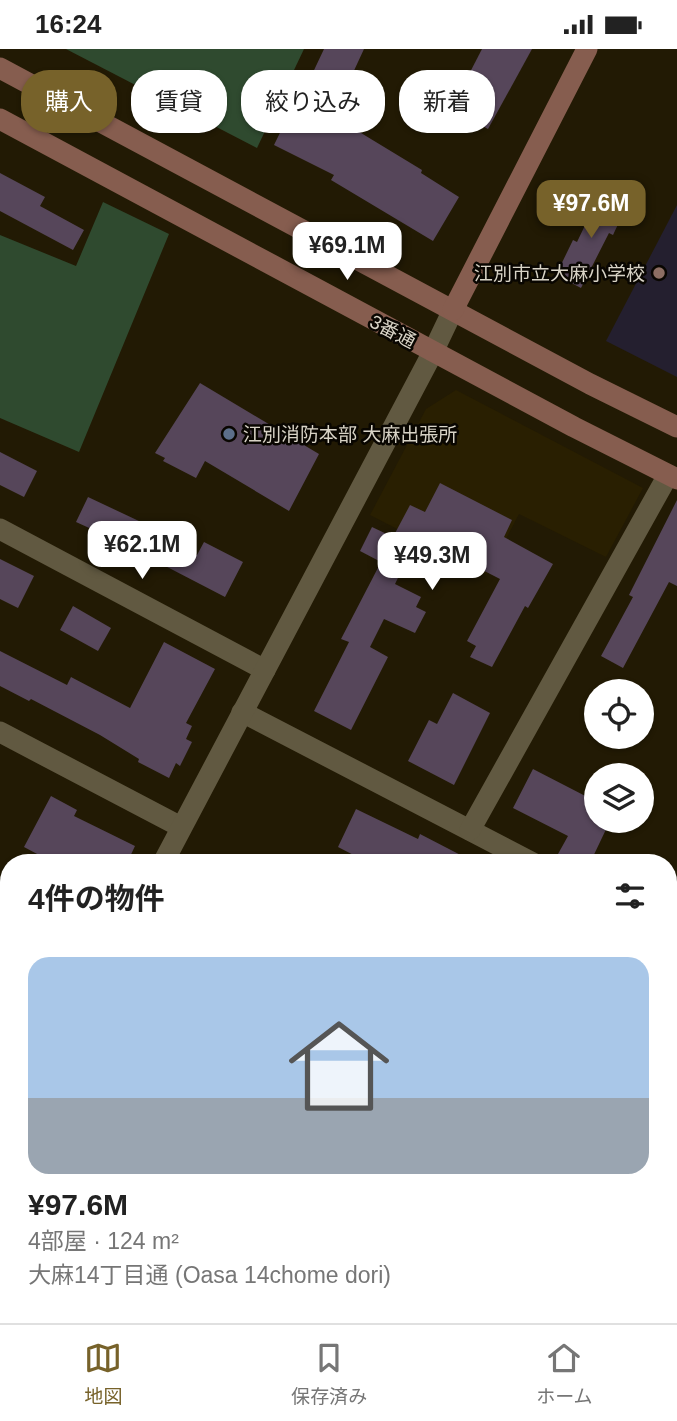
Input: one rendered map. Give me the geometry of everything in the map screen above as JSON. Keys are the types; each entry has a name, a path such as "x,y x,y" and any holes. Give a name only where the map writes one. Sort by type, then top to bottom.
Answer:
{"street":[{"path":"168,854 433,352 587,49"},
{"path":"0,68 590,384 677,427"},
{"name":"3番通","path":"0,119 433,352 673,477"},
{"path":"470,830 673,477"},
{"path":"0,529 265,670"},
{"path":"242,712 516,854"},
{"path":"0,732 181,827"}],"shaded area":[{"name":"江別市立大麻小学校","path":"677,205 677,377 606,341"},
{"path":"456,390 643,488 606,557 519,514 487,575 370,515 426,409"}],"green space":[{"path":"66,49 304,49 294,70 241,70 241,133 264,133 257,148 227,132 227,70 131,70 131,83 117,75 117,70 107,70"},
{"path":"103,202 169,234 79,452 0,418 0,235 76,266"}],"building":[{"path":"324,49 364,49 354,70 314,70"},
{"path":"482,49 532,49 495,116 495,70 471,70"},
{"path":"280,133 361,133 422,170 421,173 459,197 433,241 331,180 334,175 274,145"},
{"path":"0,173 45,197 40,206 84,230 73,250 0,211"},
{"path":"601,192 627,205 613,235 609,233 581,288 556,275 573,240 577,242"},
{"path":"200,383 319,454 289,511 205,461 196,478 163,461 165,458 155,453"},
{"path":"0,452 37,471 24,497 0,485"},
{"path":"440,483 512,520 504,537 553,564 528,608 525,606 492,667 470,657 476,646 467,641 500,579 418,537 395,584 421,597 416,607 426,612 415,633 384,619 370,647 388,657 351,730 314,711 349,642 341,639 381,562 360,551 372,527 393,537 410,505 425,512"},
{"path":"88,497 158,530 156,534 197,555 204,542 243,562 225,597 76,522"},
{"path":"677,500 677,586 669,582 623,668 601,656 633,597 629,595"},
{"path":"0,559 34,576 18,608 0,599"},
{"path":"73,606 111,628 98,651 60,630"},
{"path":"164,642 215,669 186,723 192,726 186,739 192,742 180,766 176,763 169,778 138,762 139,759 100,735 0,686 0,651 67,685 71,677 130,708"},
{"path":"453,693 490,713 454,785 408,761 429,720 437,724"},
{"path":"533,769 584,795 584,833 604,833 594,854 558,854 568,836 513,808"},
{"path":"51,796 77,810 74,816 135,846 131,854 37,854 24,847"},
{"path":"356,809 418,839 420,834 459,854 352,854 338,847"}],"place":[{"name":"江別市立大麻小学校","path":"659,273"},
{"name":"江別消防本部 大麻出張所","path":"229,434"}]}
